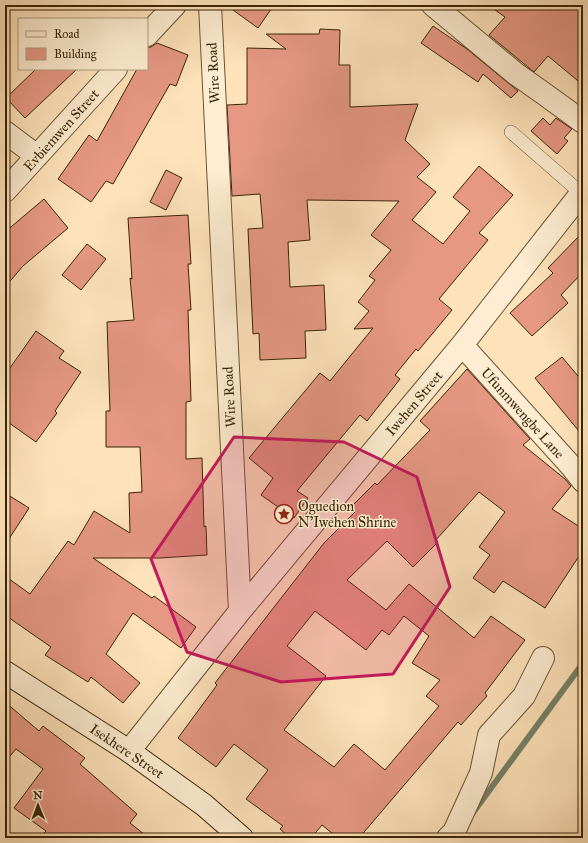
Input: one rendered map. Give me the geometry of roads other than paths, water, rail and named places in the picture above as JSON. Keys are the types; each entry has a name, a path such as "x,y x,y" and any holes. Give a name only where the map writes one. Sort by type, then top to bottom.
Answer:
{"street":[{"path":"148,34 175,5"},
{"name":"Wire Road","path":"210,5 240,611"},
{"path":"433,5 516,74 583,122"},
{"name":"Evbiemwen Street","path":"5,191 115,70"},
{"path":"5,132 37,156"},
{"name":"Iwehen Street","path":"240,611 462,345 582,192"},
{"name":"Ufunmwengbe Lane","path":"462,345 583,481"},
{"path":"129,751 240,611"},
{"path":"448,838 454,832 481,772 489,735 524,696 543,658"},
{"name":"Isekhere Street","path":"5,672 129,751 204,805 242,838"}],"lane":[{"path":"511,132 582,192"}],"waterway":[{"path":"472,814 583,663"}],"place":[{"name":"Oguedion N'Iwehen Shrine","path":"284,514"}]}
